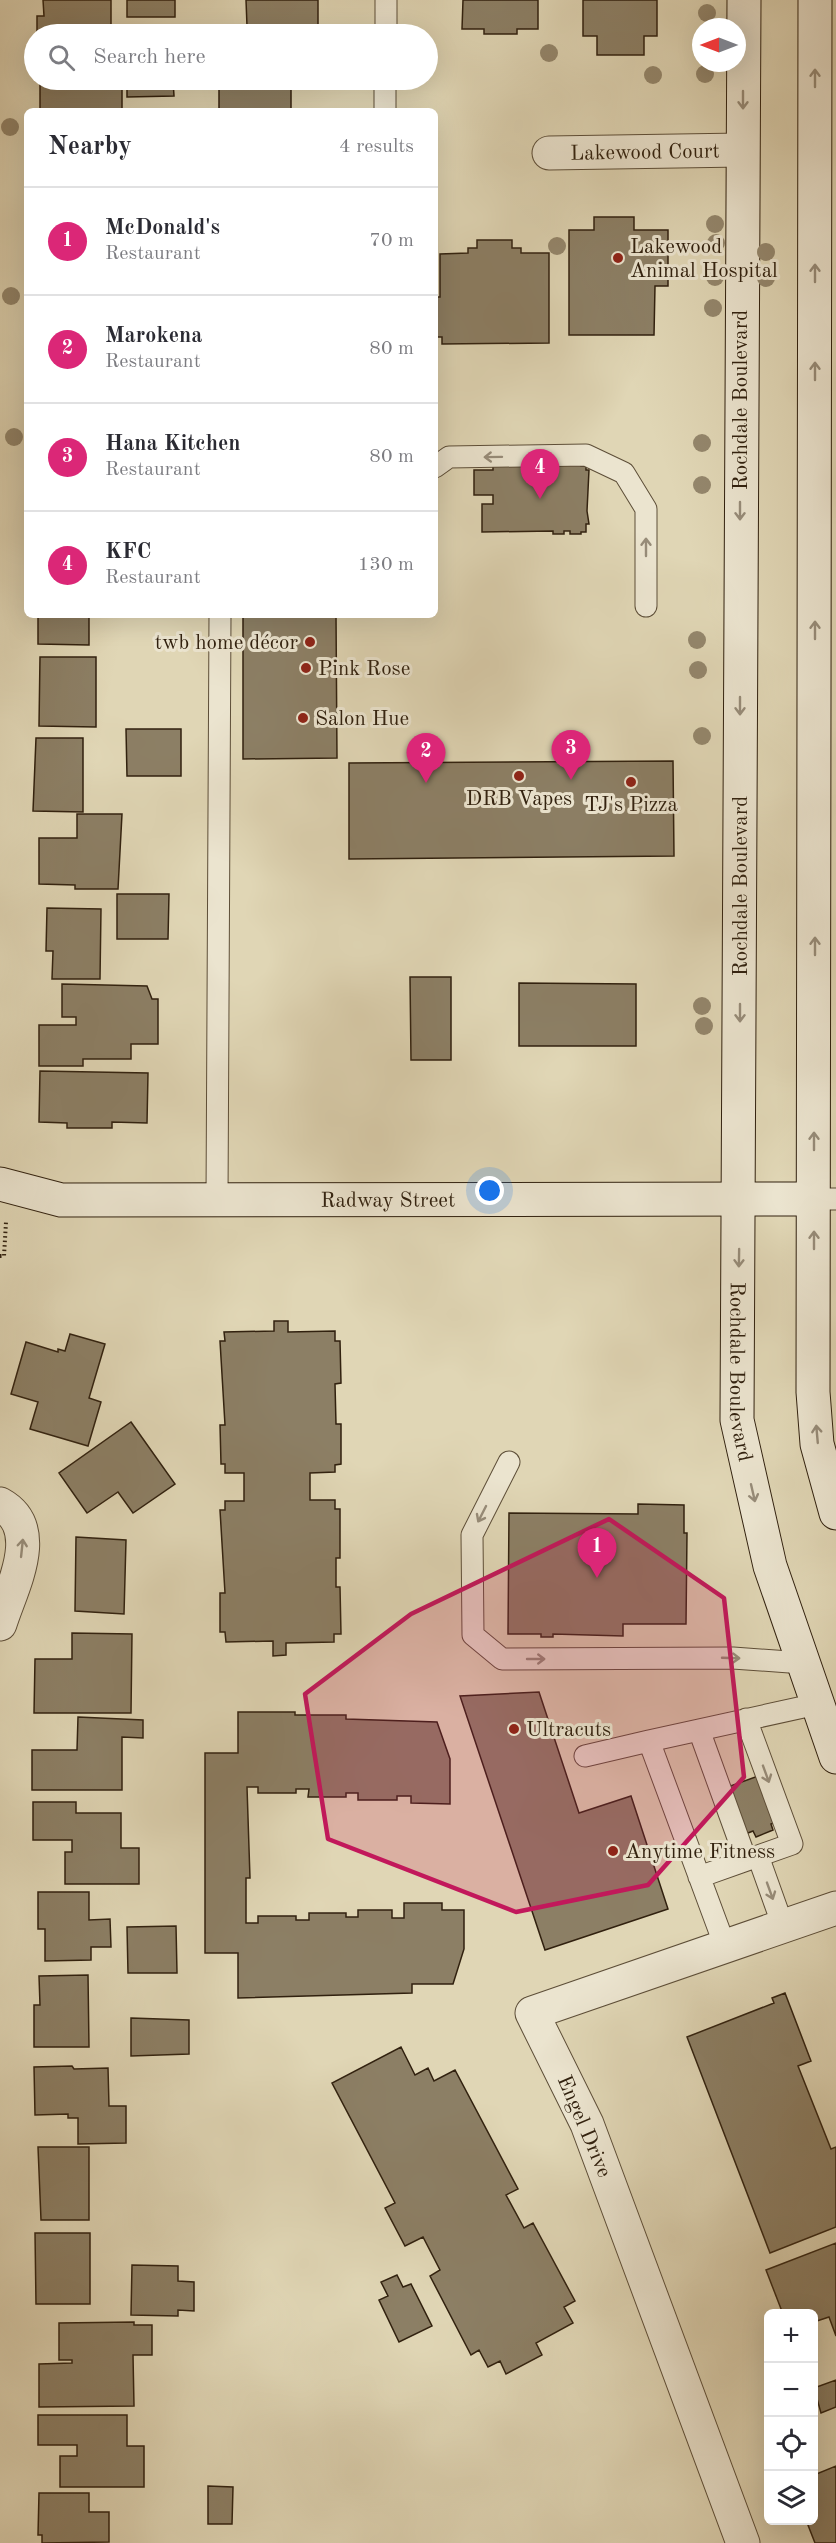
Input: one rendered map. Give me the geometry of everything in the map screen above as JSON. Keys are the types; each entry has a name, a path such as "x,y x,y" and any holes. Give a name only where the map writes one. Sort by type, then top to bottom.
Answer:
{"main road":[{"name":"Rochdale Boulevard","path":"744,0 740,1200 737,1420 770,1566 836,1757"},
{"path":"815,0 825,676 825,1199 813,1392 817,1444 836,1513"},
{"name":"Lakewood Court","path":"549,153 742,150"},
{"name":"Radway Street","path":"0,1184 61,1200 825,1199"},
{"path":"0,1504 18,1521 24,1536 24,1552 0,1624"},
{"name":"Engel Drive","path":"743,2543 587,2124 532,2013 836,1908"}],"lane":[{"path":"386,0 386,24"},
{"path":"385,90 385,108"},
{"path":"438,464 449,458 586,455 624,473 646,509 646,606"},
{"path":"217,1200 219,618"},
{"path":"509,1462 472,1535 473,1635 502,1659 733,1658 803,1663"},
{"path":"585,1756 817,1704"},
{"path":"699,1877 792,1844 746,1719"},
{"path":"699,1730 783,1926"},
{"path":"650,1741 725,1946"}],"highlighted area":[{"path":"609,1519 724,1598 744,1777 648,1885 516,1912 328,1839 305,1694 411,1614"}],"building":[{"path":"43,0 111,0 111,24 37,24 37,16 44,16"},
{"path":"127,0 175,0 175,17 127,17"},
{"path":"246,0 318,0 318,24 247,24"},
{"path":"463,0 538,0 538,29 517,29 517,34 484,34 484,29 462,29"},
{"path":"583,0 657,0 657,36 644,36 644,55 597,55 597,36 583,36"},
{"path":"40,90 122,90 122,108 40,108"},
{"path":"127,90 174,90 174,96 127,97"},
{"path":"219,90 291,90 291,108 219,108"},
{"name":"Lakewood Animal Hospital","path":"594,217 634,217 634,230 668,230 668,286 655,286 654,335 569,335 569,230 594,230"},
{"path":"477,240 512,240 512,248 521,248 521,253 549,253 549,343 442,344 442,337 438,337 440,254 468,253 468,248 477,248"},
{"path":"581,461 581,466 586,466 586,470 589,470 587,511 589,524 586,524 586,532 570,534 570,531 564,531 564,534 553,534 553,531 482,532 482,504 493,504 493,495 474,495 474,470 493,470 493,465"},
{"path":"38,618 89,618 89,645 38,644"},
{"path":"243,618 336,618 337,758 243,759"},
{"path":"40,657 96,657 96,727 39,726"},
{"path":"126,729 181,729 181,776 127,776"},
{"path":"36,738 83,738 83,812 33,811"},
{"path":"673,761 674,856 349,859 349,763"},
{"path":"77,814 122,814 118,889 75,889 75,885 39,884 39,838 77,838"},
{"path":"117,894 169,894 168,939 117,939"},
{"path":"47,908 101,909 100,979 52,979 53,951 46,951"},
{"path":"410,977 451,977 451,1060 411,1060"},
{"path":"519,983 636,984 636,1046 519,1046"},
{"path":"62,984 147,986 152,999 158,999 158,1044 131,1044 131,1059 83,1059 83,1066 39,1066 39,1025 76,1025 76,1017 62,1017"},
{"path":"40,1071 148,1073 147,1123 112,1122 112,1128 67,1128 67,1123 39,1122"},
{"path":"274,1321 288,1321 288,1332 335,1331 335,1341 340,1341 341,1383 335,1384 336,1424 341,1424 341,1464 335,1465 335,1472 310,1473 310,1500 335,1500 335,1509 340,1509 340,1558 336,1558 336,1587 340,1587 341,1634 334,1634 334,1642 286,1643 286,1655 273,1656 273,1641 226,1642 225,1632 220,1632 220,1593 225,1593 220,1510 225,1510 225,1501 244,1501 244,1473 225,1473 225,1464 221,1464 220,1425 225,1425 220,1341 225,1341 224,1332 274,1331"},
{"path":"70,1334 105,1344 89,1398 101,1402 88,1446 30,1429 38,1402 11,1394 26,1342 58,1352 58,1349 65,1351"},
{"path":"131,1422 175,1484 133,1513 118,1492 87,1513 59,1473"},
{"path":"638,1504 684,1505 684,1533 687,1533 686,1624 623,1624 623,1636 553,1634 553,1637 541,1637 541,1634 508,1634 509,1513 638,1514"},
{"path":"76,1537 126,1540 124,1614 75,1611"},
{"path":"72,1633 132,1634 131,1713 34,1713 35,1659 72,1659"},
{"path":"539,1692 579,1813 631,1796 668,1909 545,1950 460,1696"},
{"path":"238,1712 295,1712 295,1715 346,1715 346,1719 437,1722 450,1759 450,1804 411,1803 411,1796 397,1796 397,1800 358,1800 358,1793 346,1793 346,1797 308,1797 309,1789 296,1789 296,1793 258,1793 258,1787 247,1787 250,1878 246,1878 246,1923 258,1923 258,1916 296,1916 296,1920 309,1920 309,1913 346,1913 346,1917 358,1917 358,1910 392,1910 392,1918 404,1918 404,1903 442,1903 442,1910 464,1910 464,1949 453,1984 412,1984 412,1993 238,1998 238,1953 205,1953 205,1753 238,1753"},
{"path":"78,1717 143,1720 143,1738 122,1737 122,1790 32,1790 32,1750 77,1750"},
{"path":"761,1775 778,1822 771,1824 773,1830 756,1837 753,1831 743,1835 725,1788"},
{"path":"33,1802 76,1802 76,1813 121,1813 121,1848 139,1848 139,1884 65,1884 65,1852 72,1852 72,1840 33,1840"},
{"path":"38,1892 89,1892 89,1920 110,1919 111,1947 91,1947 91,1960 45,1961 45,1929 38,1929"},
{"path":"176,1926 177,1973 128,1973 127,1927"},
{"path":"88,1975 89,2047 34,2047 34,2005 40,2005 39,1976"},
{"path":"785,1993 811,2061 798,2066 831,2149 836,2147 836,2227 770,2253 687,2037 774,2003 772,1998"},
{"path":"131,2018 189,2020 189,2054 131,2056"},
{"path":"401,2047 415,2075 428,2068 434,2081 455,2070 518,2189 506,2195 524,2228 533,2223 575,2301 564,2307 573,2323 536,2343 542,2355 506,2374 500,2361 488,2367 479,2350 471,2355 430,2276 440,2270 423,2237 405,2246 385,2208 395,2203 332,2083"},
{"path":"72,2066 74,2069 108,2068 109,2106 126,2106 126,2143 78,2144 78,2118 68,2118 68,2114 35,2115 34,2067"},
{"path":"38,2147 89,2147 89,2220 41,2220"},
{"path":"35,2233 90,2233 90,2304 36,2304"},
{"path":"836,2243 836,2336 829,2317 818,2321 818,2309 781,2309 766,2270"},
{"path":"132,2265 178,2266 178,2281 194,2282 194,2311 178,2310 178,2316 131,2315"},
{"path":"397,2275 403,2287 411,2284 432,2326 399,2342 379,2300 388,2296 381,2282"},
{"path":"134,2322 134,2325 152,2325 152,2355 133,2355 134,2406 39,2407 39,2364 72,2363 72,2360 59,2360 59,2323"},
{"path":"836,2380 836,2407 821,2413 818,2387"},
{"path":"38,2415 127,2415 127,2446 144,2446 144,2487 60,2487 60,2456 77,2456 77,2445 38,2445"},
{"path":"836,2466 836,2543 815,2543 808,2525 818,2525 818,2473"},
{"path":"208,2486 233,2487 232,2524 208,2524"},
{"path":"39,2493 89,2493 89,2512 109,2512 109,2542 42,2543 42,2535 38,2535"}],"place":[{"name":"Lakewood Animal Hospital","path":"618,258"},
{"name":"KFC","path":"540,499"},
{"name":"twb home décor","path":"310,642"},
{"name":"Pink Rose","path":"306,668"},
{"name":"Salon Hue","path":"303,718"},
{"name":"DRB Vapes","path":"519,776"},
{"name":"Hana Kitchen","path":"571,780"},
{"name":"TJ's Pizza","path":"631,782"},
{"name":"Marokena","path":"426,783"},
{"name":"McDonald's","path":"597,1578"},
{"name":"Ultracuts","path":"514,1729"},
{"name":"Anytime Fitness","path":"613,1851"}]}
